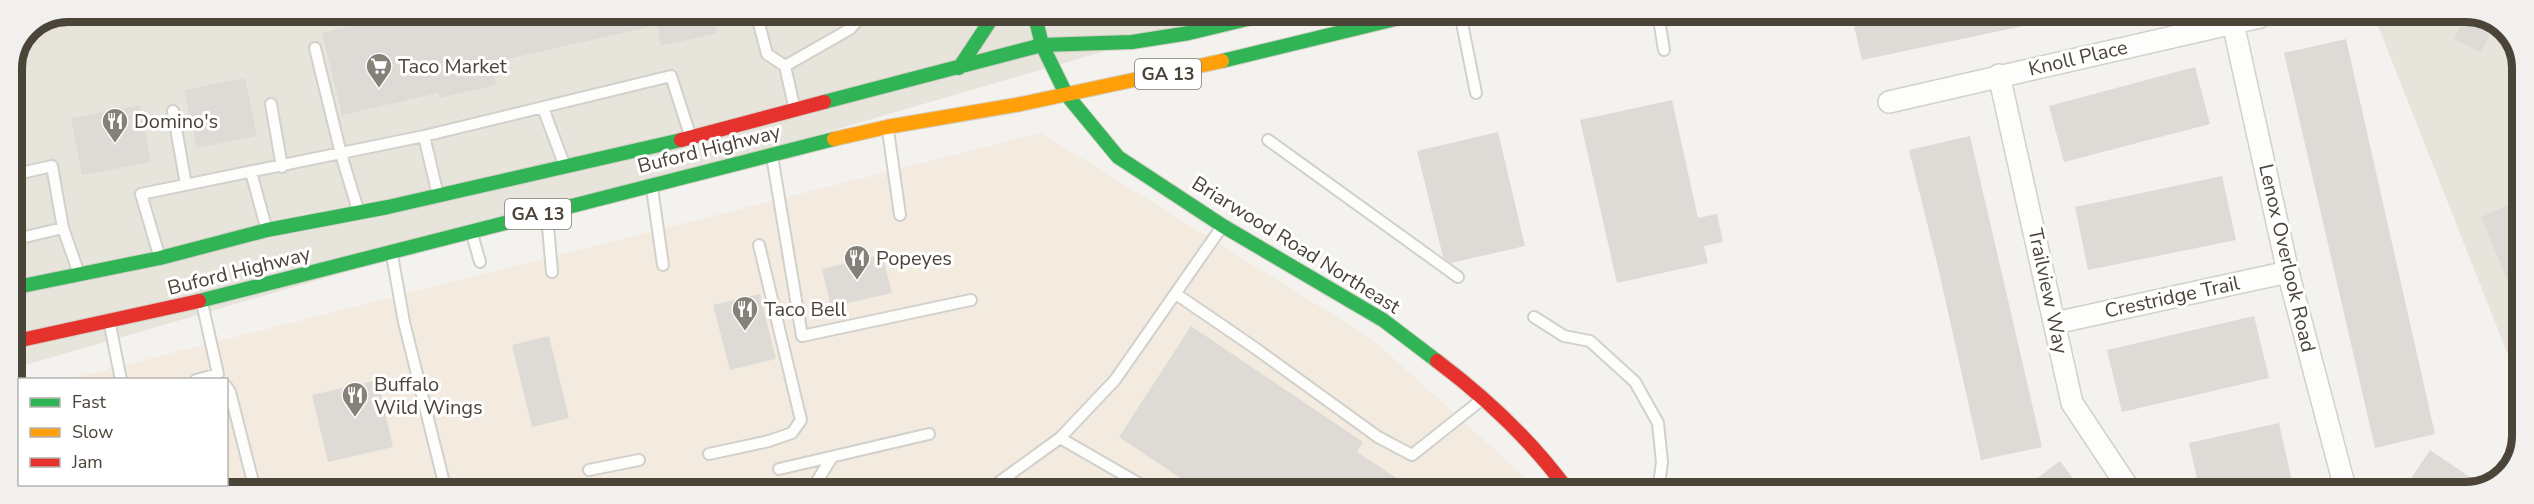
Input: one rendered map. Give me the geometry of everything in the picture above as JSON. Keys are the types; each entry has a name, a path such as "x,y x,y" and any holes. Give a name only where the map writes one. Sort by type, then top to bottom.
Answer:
{"main road":[{"path":"959,68 989,22"},
{"name":"Briarwood Road Northeast","path":"1036,22 1042,45 1066,94 1118,157 1223,225 1383,320 1464,381 1546,460 1562,482"},
{"name":"Buford Highway","path":"23,286 160,258 267,230 360,213 691,137 1042,45 1132,42 1220,22"},
{"name":"Buford Highway","path":"23,340 202,301 771,153 887,127 1021,104 1133,81 1269,51 1384,22"}],"street":[{"name":"Knoll Place","path":"1889,102 2238,22"},
{"name":"Lenox Overlook Road","path":"2233,23 2288,272 2343,482"},
{"name":"Trailview Way","path":"1999,75 2072,403 2124,482"},
{"name":"Crestridge Trail","path":"2055,323 2288,272"}],"lane":[{"path":"759,22 767,54 785,66 795,110"},
{"path":"785,66 850,29 856,22"},
{"path":"1462,22 1476,93"},
{"path":"1659,22 1664,50"},
{"path":"315,48 341,154 360,213"},
{"path":"160,258 141,194 282,167 424,136 671,76 691,137"},
{"path":"272,104 282,167"},
{"path":"543,108 565,166"},
{"path":"173,111 186,185"},
{"path":"887,127 900,215"},
{"path":"424,136 438,194"},
{"path":"1268,140 1458,277"},
{"path":"771,153 802,336 970,300"},
{"path":"22,173 52,166 63,228 79,274"},
{"path":"252,172 267,230"},
{"path":"651,184 663,265"},
{"path":"546,212 552,272"},
{"path":"999,482 1060,438 1115,380 1223,225"},
{"path":"22,238 63,228"},
{"path":"471,231 480,262"},
{"path":"709,454 792,433 801,420 759,245"},
{"path":"391,252 404,322 444,482"},
{"path":"1176,294 1378,437 1412,455 1482,399"},
{"path":"202,301 220,377"},
{"path":"1534,317 1564,336 1590,341 1635,382 1658,423 1662,462 1659,482"},
{"path":"109,322 121,378"},
{"path":"228,389 253,482"},
{"path":"779,469 929,434"},
{"path":"1060,438 1136,482"},
{"path":"817,482 832,457"},
{"path":"589,470 639,459"}],"shaded area":[{"path":"1206,22 23,366 22,68 30,43 43,30 59,23"},
{"path":"2377,22 2475,23 2494,32 2508,51 2511,65 2512,365"},
{"path":"1041,133 1372,339 1525,477 1528,482 228,482 228,378 73,378"}],"building":[{"path":"368,22 714,22 717,33 661,46 657,25 491,63 496,85 439,98 438,93 342,115 322,33"},
{"path":"1853,22 2042,22 1862,60"},
{"path":"2462,22 2475,23 2492,30 2481,53 2454,39"},
{"path":"2346,39 2435,434 2375,448 2284,53"},
{"path":"2195,67 2210,124 2064,162 2049,106"},
{"path":"245,78 257,136 197,148 184,90"},
{"path":"1672,100 1698,218 1717,214 1723,242 1704,246 1708,263 1617,283 1580,120"},
{"path":"140,105 151,162 82,175 71,118"},
{"path":"1498,132 1525,246 1451,263 1443,257 1417,151"},
{"path":"1970,136 2042,447 1981,460 1909,150"},
{"path":"2222,176 2236,240 2088,270 2075,207"},
{"path":"2511,204 2512,290 2481,217"},
{"name":"Popeyes","path":"882,254 892,293 831,307 822,269"},
{"name":"Taco Bell","path":"760,294 776,359 730,370 713,305"},
{"path":"2254,316 2269,378 2122,412 2107,350"},
{"path":"1191,326 1363,442 1357,452 1403,482 1186,482 1119,437"},
{"path":"549,336 569,418 532,427 512,345"},
{"path":"378,380 393,447 328,462 312,395"},
{"path":"2279,423 2292,482 2198,482 2189,443"},
{"path":"2430,450 2475,481 2466,482 2409,482"},
{"path":"2060,461 2076,482 2032,482"}],"traffic: fast":[{"path":"959,68 989,22"},
{"path":"1036,22 1042,45 1066,94 1118,157 1223,226 1383,320 1437,361"},
{"path":"824,102 1042,45 1132,42 1189,33 1235,22"},
{"path":"1222,61 1383,22"},
{"path":"199,301 834,139"},
{"path":"23,286 160,258 267,230 388,207 681,140"}],"traffic: slow":[{"path":"834,139 887,127 1021,104 1222,61"}],"traffic: jam":[{"path":"681,140 824,102"},
{"path":"23,340 199,301"},
{"path":"1437,361 1508,422 1561,482"}],"place":[{"name":"Taco Market","path":"379,89"},
{"name":"Domino's","path":"115,144"},
{"name":"Popeyes","path":"857,281"},
{"name":"Taco Bell","path":"745,332"},
{"name":"Buffalo Wild Wings","path":"355,418"}]}
